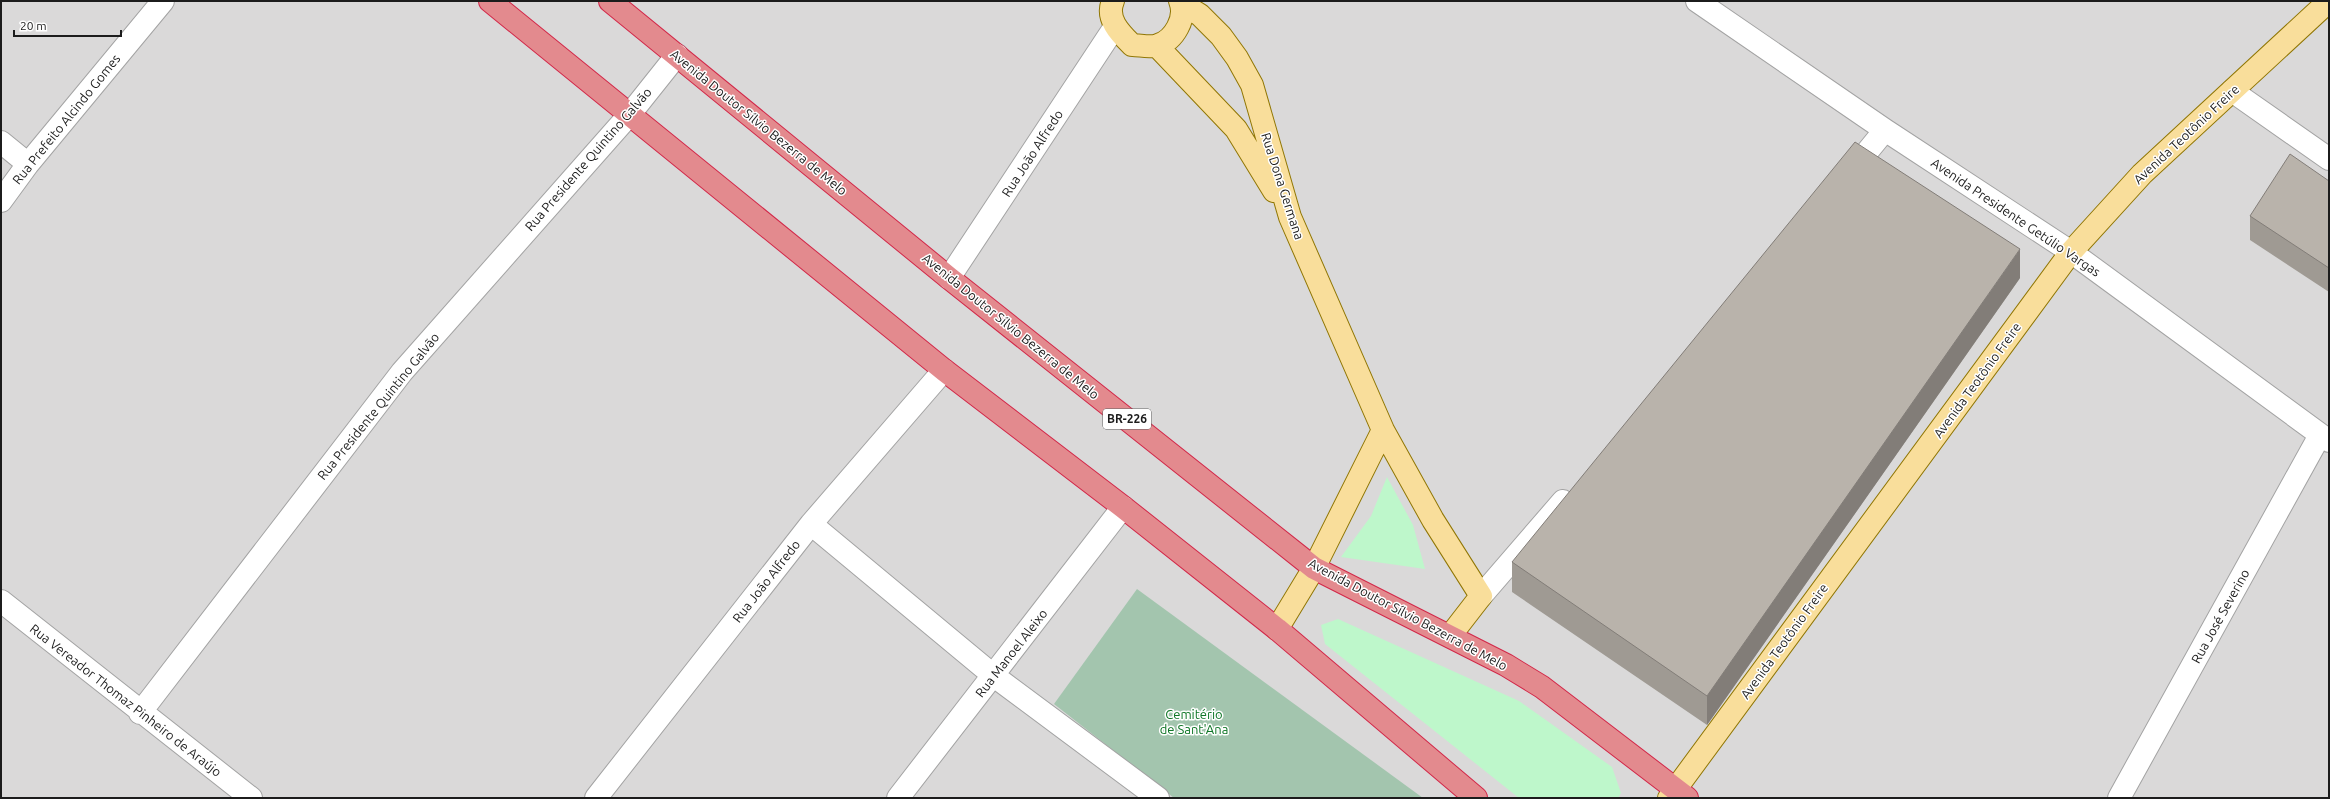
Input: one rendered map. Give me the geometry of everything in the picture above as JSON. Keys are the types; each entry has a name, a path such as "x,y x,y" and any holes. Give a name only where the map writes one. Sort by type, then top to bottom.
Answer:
{"highway":[{"path":"490,1 944,370 1123,507 1277,629 1476,798"},
{"name":"Avenida Doutor Sílvio Bezerra de Melo","path":"610,1 949,278 1314,568 1506,665 1542,687 1678,795"}],"main road":[{"path":"1110,2 1114,28 1132,45 1157,46 1172,37 1181,21 1181,2"},
{"name":"Rua Dona Germana","path":"1181,2 1200,15 1221,36 1237,58 1252,85 1290,217 1383,430 1433,520 1481,596"},
{"name":"Avenida Teotônio Freire","path":"1678,795 2071,252 2142,174 2329,2"},
{"path":"1157,46 1236,129 1290,217"},
{"path":"1277,629 1314,568 1383,430"},
{"path":"1450,636 1481,596"}],"street":[{"name":"Rua Prefeito Alcindo Gomes","path":"2,199 28,164 163,1"},
{"name":"Avenida Presidente Getúlio Vargas","path":"1697,1 1885,130 2071,252 2325,438"},
{"name":"Rua João Alfredo","path":"949,278 1114,28"},
{"name":"Rua Presidente Quintino Galvão","path":"140,713 402,372 630,114 677,55"},
{"path":"2232,91 2329,159"},
{"path":"1834,191 1885,130"},
{"path":"1,142 28,164"},
{"name":"Rua João Alfredo","path":"596,798 811,524 944,370"},
{"name":"Rua José Severino","path":"2119,798 2325,438"},
{"path":"1481,596 1574,489"},
{"name":"Rua Manoel Aleixo","path":"898,798 994,676 1123,507"},
{"path":"811,524 994,676 1158,798"},
{"name":"Rua Vereador Thomaz Pinheiro de Araújo","path":"1,601 140,713 251,798"}],"shaded area":[{"path":"1,1 2329,1 2329,798 1,798"}],"green space":[{"path":"1387,477 1413,525 1425,569 1341,557 1371,516"},
{"name":"Cemitério de Sant'Ana","path":"1137,589 1423,798 1174,798 1054,704"},
{"path":"1338,619 1519,701 1612,767 1621,793 1618,798 1519,798 1325,644 1321,625"}],"building":[{"path":"1855,142 2020,249 1707,696 1512,562"},
{"path":"2290,154 2329,181 2329,268 2250,216"}]}
